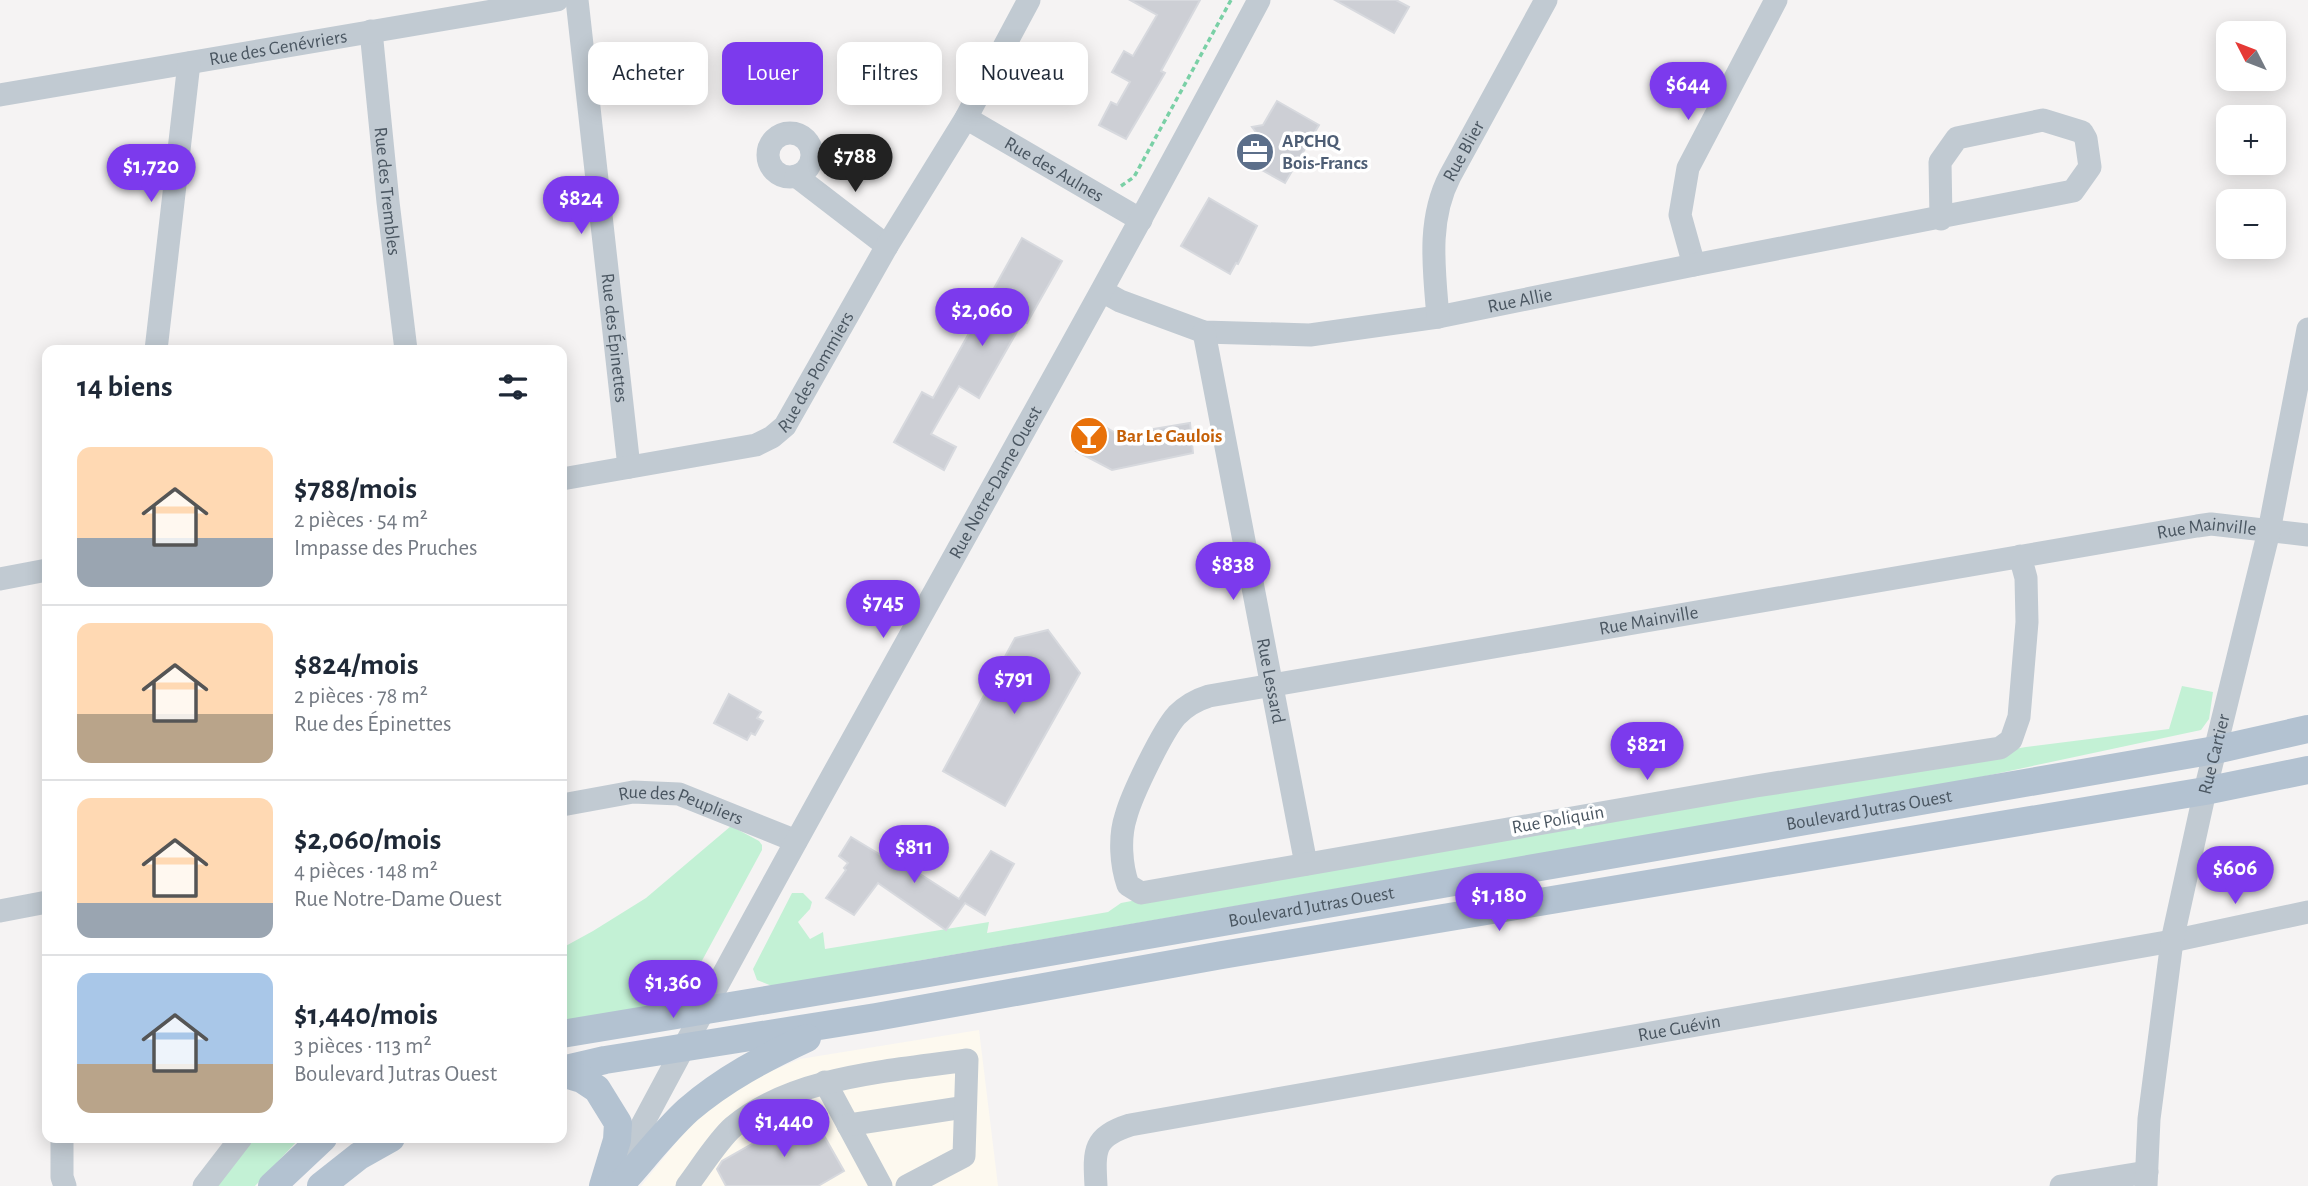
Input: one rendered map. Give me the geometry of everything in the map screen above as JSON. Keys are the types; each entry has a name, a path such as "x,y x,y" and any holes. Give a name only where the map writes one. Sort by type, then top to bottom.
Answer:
{"main road":[{"name":"Boulevard Jutras Ouest","path":"567,1033 2215,750 2308,729"},
{"name":"Boulevard Jutras Ouest","path":"567,1071 605,1060 2205,791 2308,770"},
{"path":"619,1186 686,1112 729,1078 775,1053 843,1022"},
{"path":"567,1074 582,1079 597,1089 618,1123 617,1140 603,1186"},
{"path":"272,1186 318,1143"},
{"path":"321,1186 359,1156 382,1143"}],"street":[{"name":"Rue des Genévriers","path":"0,95 557,0"},
{"name":"Rue des Épinettes","path":"577,0 629,467"},
{"name":"Rue des Pommiers","path":"567,478 756,445 785,426 887,246 966,118 1029,0"},
{"name":"Rue Notre-Dame Ouest","path":"609,1186 702,1011 1102,291 1259,0"},
{"name":"Rue Blier","path":"1438,317 1433,236 1442,192 1546,0"},
{"path":"1694,265 1680,215 1688,169 1776,0"},
{"name":"Rue des Trembles","path":"371,31 405,345"},
{"path":"157,345 189,63"},
{"name":"Rue des Aulnes","path":"966,118 1141,220"},
{"name":"Rue Allie","path":"1102,291 1120,301 1204,331 1310,335 1438,317 1941,219 2073,191 2090,167 2086,139 2082,132 2043,120 1957,138 1940,162 1941,219"},
{"path":"796,176 887,246"},
{"name":"Rue Cartier","path":"2146,1179 2155,1067 2172,941 2205,791 2269,531 2308,329"},
{"name":"Rue Lessard","path":"1204,331 1306,864"},
{"name":"Rue Mainville","path":"1128,885 1122,865 1125,818 1146,770 1175,716 1192,702 1209,696 2197,526 2211,524 2308,535"},
{"name":"Rue Poliquin","path":"1128,885 1141,893 1756,786 2000,748 2011,740 2019,717 2027,622 2026,578 2020,556"},
{"path":"0,579 42,571"},
{"name":"Rue des Peupliers","path":"567,805 633,792 679,794 796,841"},
{"path":"0,911 42,903"},
{"name":"Rue Guévin","path":"1096,1186 1094,1161 1098,1146 1110,1132 1130,1125 2172,941 2308,912"},
{"path":"687,1186 732,1127 775,1100 825,1082 967,1060 964,1156 907,1186"},
{"path":"825,1082 881,1186"},
{"path":"848,1125 965,1107"},
{"path":"62,1143 62,1177 65,1186"},
{"path":"204,1186 237,1143"},
{"path":"2061,1186 2146,1179"}],"path":[{"path":"1121,186 1134,177 1231,0"}],"shaded area":[{"path":"979,1030 998,1186 641,1186 694,1120 755,1078 800,1059"}],"green space":[{"path":"2182,686 2213,692 2209,719 2201,730 1962,781 772,986 757,980 753,969 792,893 803,893 812,902 810,909 798,922 810,939 823,932 825,949 989,922 987,933 1108,912 1121,903 1221,884 2026,747 2169,729"},
{"path":"731,826 762,845 762,850 685,992 678,1000 667,1006 567,1024 567,945 646,898"},
{"path":"250,1143 295,1143 255,1186 217,1186"}],"building":[{"path":"1130,0 1200,0 1161,71 1165,73 1126,139 1099,125 1111,102 1117,105 1130,82 1112,72 1124,51 1133,56 1157,15"},
{"path":"1335,0 1396,0 1409,7 1394,33"},
{"path":"1277,101 1319,125 1285,183 1244,160 1258,135 1252,127 1263,125"},
{"path":"1209,198 1257,226 1230,274 1181,246"},
{"path":"1022,238 1062,261 1027,323 1023,321 979,398 959,386 931,434 956,447 944,470 894,442 922,392 933,398"},
{"path":"1093,420 1128,440 1148,436 1147,430 1190,423 1193,453 1112,470 1076,451"},
{"path":"1048,630 1080,673 1005,806 943,771 1015,638"},
{"path":"729,694 761,712 757,718 763,721 755,735 751,733 747,740 714,723"},
{"path":"851,837 899,866 901,862 959,899 991,851 1014,864 985,915 965,903 946,930 878,883 854,915 826,898 846,870 844,868 848,863 839,856"},
{"path":"810,1111 844,1171 818,1186 726,1186 717,1169 722,1161"}],"place":[{"name":"APCHQ Bois-Francs","path":"1255,152"},
{"name":"Bar Le Gaulois","path":"1089,436"}]}
